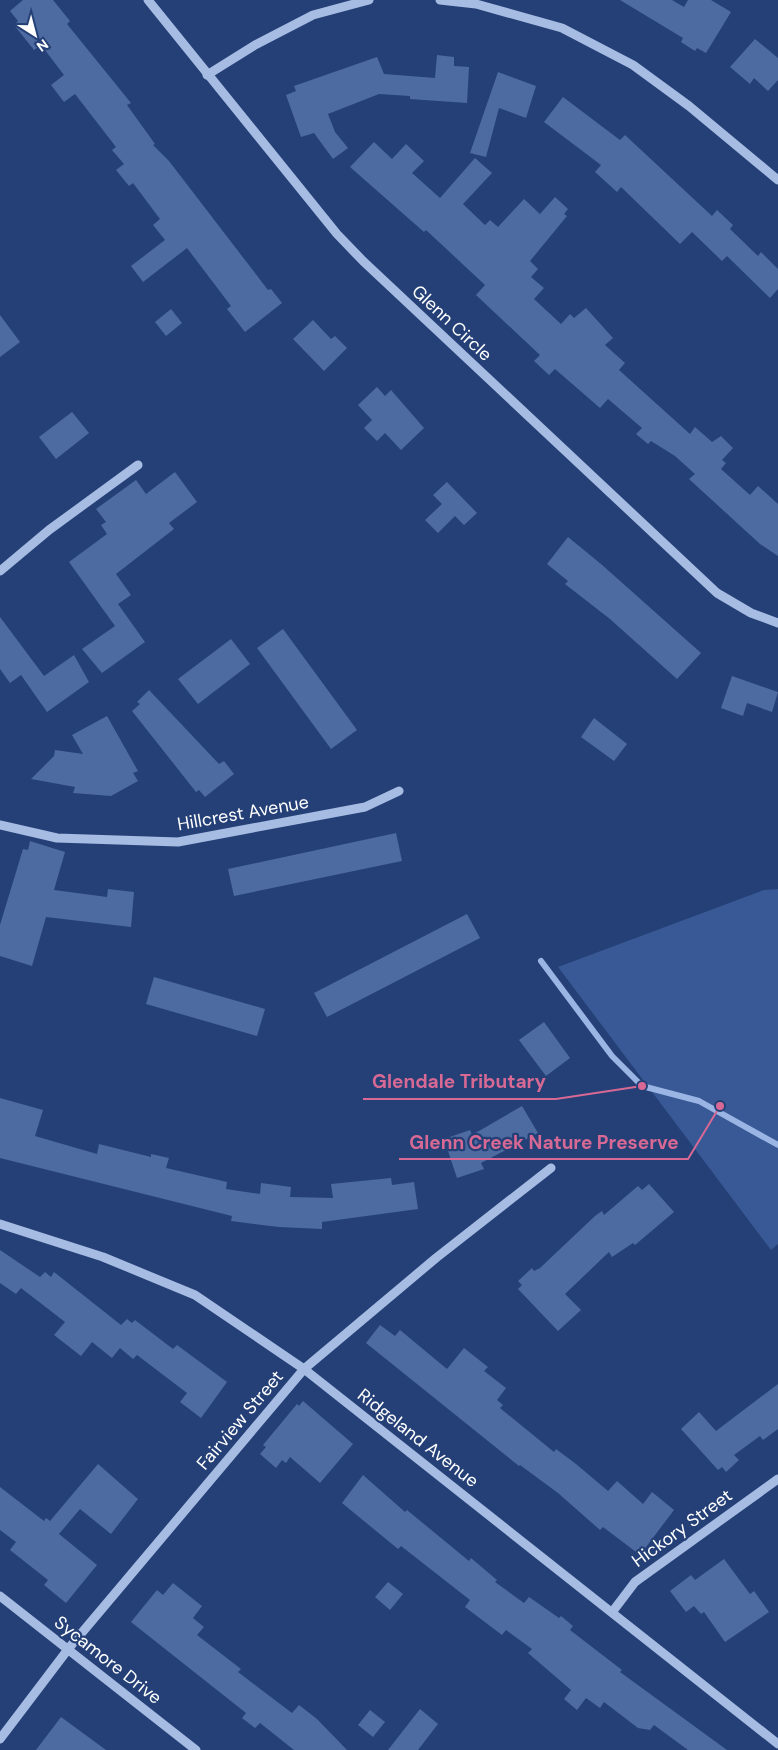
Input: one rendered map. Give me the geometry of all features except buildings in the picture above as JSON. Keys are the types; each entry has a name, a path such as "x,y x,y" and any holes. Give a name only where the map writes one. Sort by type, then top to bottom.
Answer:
{"street":[{"name":"Glenn Circle","path":"148,0 337,234 363,261 717,593 751,613 778,623"},
{"path":"207,74 255,45 313,15 369,0"},
{"path":"440,0 476,4 562,28 625,61 689,106 778,180"},
{"path":"0,571 49,530 138,465"},
{"name":"Hillcrest Avenue","path":"0,824 57,838 178,842 365,807 399,792"},
{"name":"Fairview Street","path":"0,1739 68,1648 304,1369 436,1258 551,1168"},
{"name":"Ridgeland Avenue","path":"0,1224 102,1257 194,1295 304,1369 613,1611 778,1744"},
{"name":"Hickory Street","path":"613,1611 635,1582 778,1479"},
{"name":"Sycamore Drive","path":"0,1596 196,1750"}],"shaded area":[{"path":"778,889 778,1244 771,1250 558,967 764,890"}],"waterway":[{"path":"541,961 612,1056 642,1086 699,1101 778,1145"}],"place":[{"name":"Glendale Tributary","path":"642,1086"},
{"name":"Glenn Creek Nature Preserve","path":"720,1106"}]}
